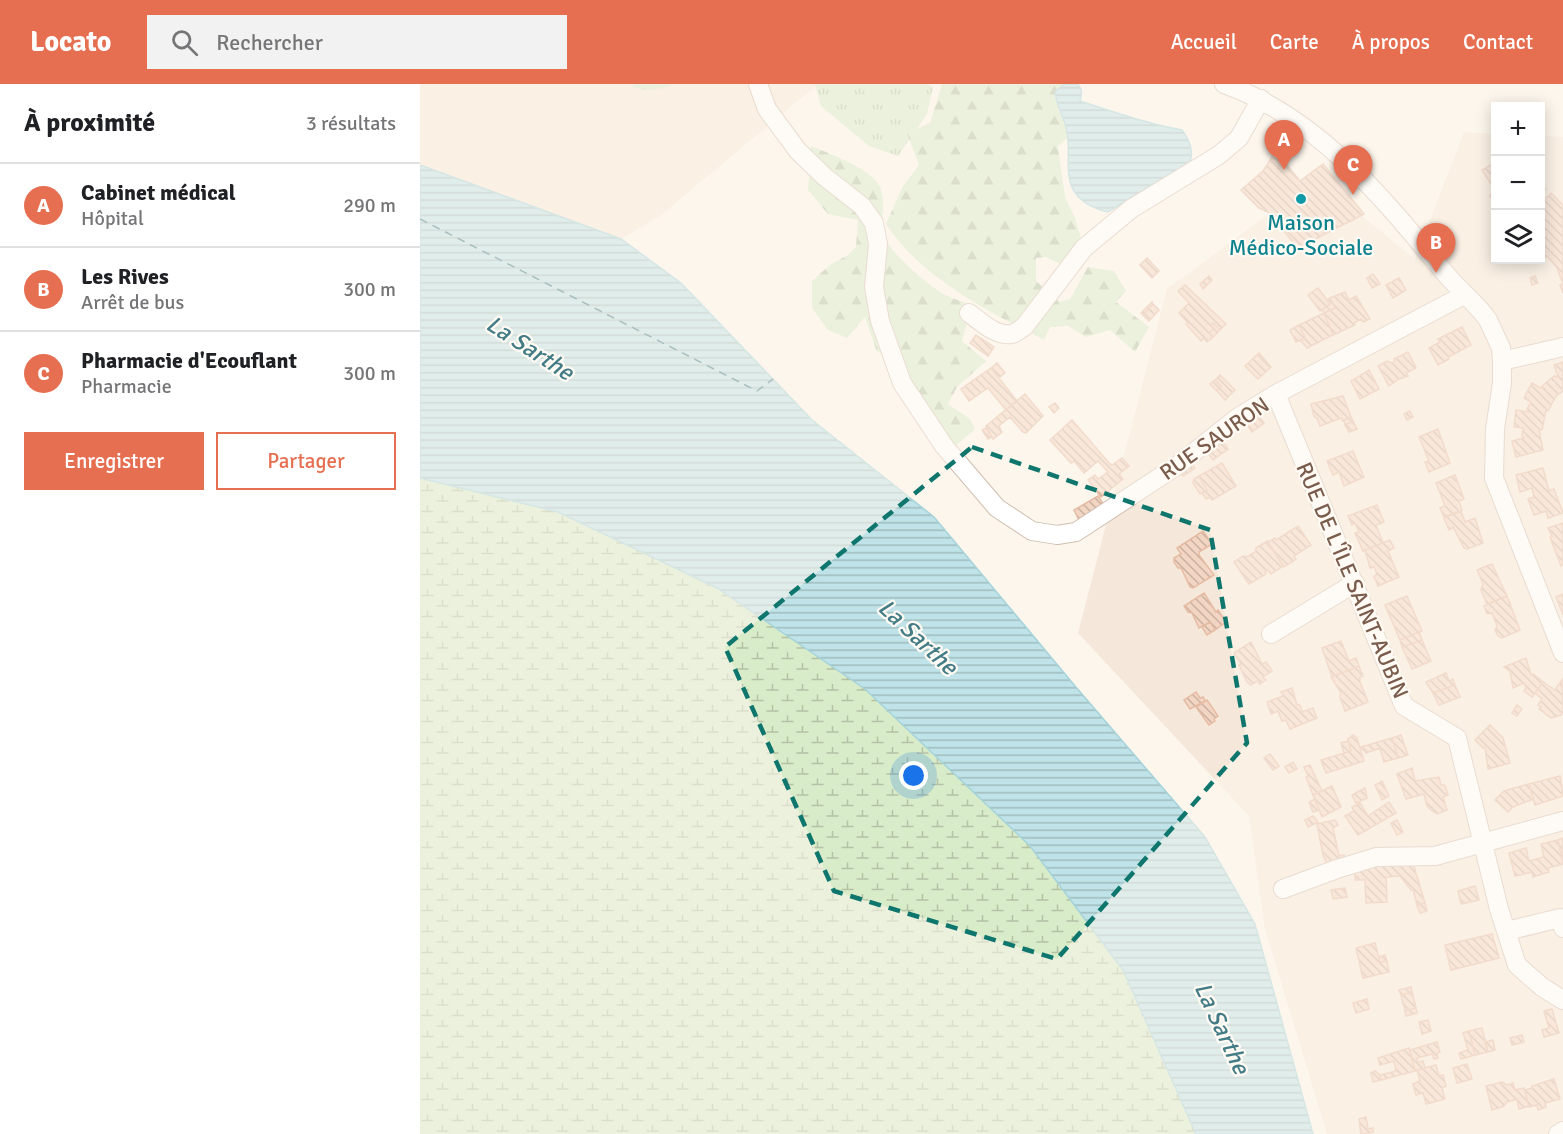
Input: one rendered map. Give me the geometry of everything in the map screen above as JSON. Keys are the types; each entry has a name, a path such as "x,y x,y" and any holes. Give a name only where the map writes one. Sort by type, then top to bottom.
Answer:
{"street":[{"name":"RUE SAURON","path":"758,84 767,109 798,152 862,206 874,223 878,244 874,287 880,321 902,384 944,446 973,482 997,508 1032,531 1057,535 1076,532 1178,465 1236,418 1276,394 1464,295"},
{"path":"1224,84 1261,99 1327,143 1425,247 1464,295 1479,308 1488,320 1501,348 1502,361 1502,384 1495,429 1494,478 1563,653"},
{"path":"969,313 992,329 1003,333 1013,334 1024,327 1084,248 1131,209 1219,155 1239,138 1261,99"},
{"path":"1502,361 1563,347"},
{"name":"RUE DE L'ÎLE SAINT-AUBIN","path":"1276,394 1404,706 1457,738 1517,965 1542,987 1563,1000"},
{"path":"1271,634 1354,583"},
{"path":"1283,889 1376,857 1435,856 1563,821"},
{"path":"1507,931 1560,918 1563,928"},
{"path":"1558,1134 1563,1131"}],"highlighted area":[{"path":"972,447 1210,530 1247,743 1057,959 834,891 725,647"}],"shaded area":[{"path":"420,84 818,84 661,215 621,239 420,165"},
{"path":"1464,132 1491,134 1491,264 1545,264 1545,136 1563,137 1563,1134 1327,1134 1265,929 1249,816 1078,633 1167,289 1316,179 1415,259"}],"green space":[{"path":"634,84 675,84 648,90 632,87"},
{"path":"815,84 926,84 933,87 927,114 898,156 869,146 821,106"},
{"path":"942,84 1079,84 1084,122 1058,146 1065,197 1082,241 1063,265 1046,257 1036,258 1036,281 1060,302 1070,299 1088,267 1114,271 1126,291 1116,302 1149,327 1135,352 1110,330 1086,337 1068,326 1050,327 1044,340 979,305 936,277 900,243 886,224 903,186 919,165 907,133 930,123"},
{"path":"811,146 836,156 870,175 880,187 883,202 882,230 892,250 935,289 972,305 962,341 986,361 957,387 948,404 970,419 975,429 953,448 914,391 898,357 877,352 865,317 847,338 828,330 812,308 812,281 831,264 848,255 856,247 858,220 828,214 808,190"},
{"path":"420,478 558,512 717,588 865,689 1030,846 1123,970 1196,1134 420,1134"}],"water":[{"path":"1064,84 1079,86 1082,92 1080,101 1182,130 1190,145 1190,162 1108,212 1089,205 1076,194 1069,178 1067,132 1055,92"},
{"name":"La Sarthe","path":"420,165 621,239 681,283 812,420 934,517 1205,837 1255,924 1313,1134 1196,1134 1123,970 1030,846 865,689 717,588 558,512 420,478"}],"building":[{"name":"Maison Médico-Sociale","path":"1272,157 1287,165 1300,181 1323,164 1364,214 1298,248 1268,212 1259,208 1241,190 1263,171"},
{"path":"1491,165 1491,184 1482,170"},
{"path":"1551,193 1563,205 1563,284 1557,268 1548,257 1545,257 1545,197 1547,198"},
{"path":"1147,258 1159,271 1152,278 1140,265"},
{"path":"1373,274 1380,284 1372,288 1367,278"},
{"path":"1209,276 1212,280 1203,289 1200,284"},
{"path":"1535,276 1538,283 1532,285 1530,278"},
{"path":"1399,278 1406,290 1393,298 1386,285"},
{"path":"1185,285 1226,324 1220,330 1213,323 1211,325 1214,329 1209,333 1213,337 1207,342 1204,338 1201,341 1179,313 1189,303 1178,291"},
{"path":"1318,288 1330,304 1320,311 1308,295"},
{"path":"1345,292 1349,300 1356,296 1370,319 1363,322 1361,319 1354,323 1355,325 1333,335 1324,313 1335,308 1330,298"},
{"path":"1330,298 1335,308 1324,313 1322,310 1330,304 1327,300"},
{"path":"1152,302 1153,304 1143,315 1141,313"},
{"path":"1153,304 1159,310 1149,321 1143,315"},
{"path":"1324,313 1333,335 1307,348 1300,340 1305,338 1299,325"},
{"path":"1213,323 1220,330 1213,337 1209,333 1214,329 1211,325"},
{"path":"1299,325 1305,338 1296,342 1290,330"},
{"path":"1462,327 1471,345 1438,365 1429,348 1440,342 1438,339"},
{"path":"976,335 994,347 988,356 970,343"},
{"path":"1408,352 1416,368 1406,373 1408,376 1389,386 1378,366 1387,361 1392,363 1394,359"},
{"path":"1259,353 1271,367 1258,379 1245,366"},
{"path":"1563,362 1563,391 1556,396 1548,411 1546,410 1542,430 1539,430 1543,450 1516,457 1512,441 1524,438 1523,428 1514,427 1516,410 1529,412 1527,409 1531,402 1524,398 1532,383 1543,389 1542,386 1554,376 1558,377 1554,365"},
{"path":"997,363 1005,373 999,378 991,368"},
{"path":"991,368 1017,401 1006,410 988,388 969,401 961,389"},
{"path":"1369,370 1379,389 1360,399 1351,381"},
{"path":"1220,375 1235,390 1225,400 1216,390 1221,386 1215,380"},
{"path":"1215,380 1221,386 1216,390 1210,384"},
{"path":"1025,394 1043,416 1026,433 1010,417 999,426 1002,432 993,439 986,426"},
{"path":"1343,396 1351,417 1343,421 1341,418 1320,426 1317,418 1314,417 1311,404"},
{"path":"1055,403 1059,408 1054,413 1049,407"},
{"path":"1410,411 1413,417 1407,420 1404,414"},
{"path":"1257,414 1264,423 1252,432 1245,422"},
{"path":"1351,417 1353,421 1345,425 1344,420"},
{"path":"1072,420 1110,464 1122,458 1129,466 1119,474 1123,479 1101,497 1088,480 1095,475 1098,479 1108,472 1098,461 1084,473 1074,461 1071,463 1050,440"},
{"path":"1353,421 1357,429 1349,432 1345,425"},
{"path":"986,428 992,437 988,439 982,430"},
{"path":"1438,429 1450,463 1429,472 1425,462 1429,461 1419,437"},
{"path":"1221,438 1228,449 1213,460 1205,449"},
{"path":"1353,451 1364,477 1344,486 1339,472 1333,475 1327,461"},
{"path":"1189,461 1195,468 1183,476 1178,469"},
{"path":"1222,463 1236,486 1212,500 1210,497 1206,499 1202,493 1207,490 1199,476"},
{"path":"1543,468 1549,491 1554,489 1563,513 1548,518 1546,511 1534,515 1528,499 1534,497 1532,488 1520,492 1516,475"},
{"path":"1455,475 1464,499 1459,501 1462,510 1444,517 1440,508 1445,506 1436,483"},
{"path":"1199,476 1207,490 1200,494 1193,483 1194,479"},
{"path":"1098,496 1104,505 1079,520 1074,510"},
{"path":"1377,505 1384,522 1376,525 1383,543 1363,551 1355,533 1359,532 1355,523 1352,525 1348,516"},
{"path":"1461,511 1465,522 1475,518 1483,543 1464,548 1453,527 1449,530 1444,518"},
{"path":"1563,523 1563,565 1561,566 1548,528"},
{"path":"1298,526 1311,545 1294,556 1296,559 1284,567 1268,542 1275,538 1276,540"},
{"path":"1203,531 1212,544 1199,552 1199,555 1214,575 1193,588 1190,587 1181,568 1178,568 1174,562 1174,558 1181,554 1177,548"},
{"path":"1390,540 1394,548 1388,551 1399,577 1378,586 1374,577 1377,574 1374,567 1370,568 1365,550"},
{"path":"1267,541 1283,566 1271,574 1268,570 1266,574 1249,584 1234,562 1255,552 1256,548"},
{"path":"1492,564 1507,596 1487,604 1481,590 1483,584 1477,570"},
{"path":"1204,593 1216,612 1218,610 1226,622 1215,630 1210,622 1199,628 1192,613 1188,612 1184,606"},
{"path":"1563,594 1563,615 1556,597"},
{"path":"1407,596 1422,631 1400,640 1385,605"},
{"path":"1507,596 1520,630 1502,638 1495,630 1497,626 1492,613 1487,614 1484,606"},
{"path":"1210,622 1215,630 1207,635 1202,627"},
{"path":"1419,632 1422,640 1402,647 1400,640"},
{"path":"1422,640 1431,661 1412,669 1402,647"},
{"path":"1341,641 1349,661 1356,658 1359,666 1332,677 1322,648"},
{"path":"1251,642 1262,664 1266,662 1272,671 1263,677 1266,680 1260,684 1257,681 1251,685 1247,682 1239,665 1241,664 1234,653"},
{"path":"1526,658 1531,675 1533,674 1543,682 1532,697 1524,691 1526,688 1524,683 1513,688 1510,671 1504,667"},
{"path":"1359,666 1363,676 1360,677 1360,682 1368,702 1345,711 1340,697 1341,693 1331,677"},
{"path":"1446,673 1449,681 1453,679 1455,685 1433,693 1426,682"},
{"path":"1562,680 1563,712 1551,718 1539,709 1541,707 1538,705 1542,699 1535,693 1543,682 1555,690"},
{"path":"1455,685 1460,697 1439,705 1433,693"},
{"path":"1292,688 1297,705 1300,705 1302,712 1313,708 1317,718 1290,729 1286,720 1282,721 1278,711 1271,714 1267,702 1283,696 1281,692"},
{"path":"1196,692 1205,701 1190,709 1184,700"},
{"path":"1207,700 1218,716 1209,725 1196,707"},
{"path":"1517,705 1522,709 1517,716 1512,713"},
{"path":"1490,725 1503,738 1510,763 1488,769 1485,747 1483,748 1475,740"},
{"path":"1353,735 1357,738 1364,761 1326,773 1321,760 1351,751 1348,739"},
{"path":"1401,735 1408,755 1398,758 1392,738"},
{"path":"1392,738 1398,758 1384,762 1380,748 1366,753 1361,747"},
{"path":"1348,741 1351,751 1344,753 1341,743"},
{"path":"1270,754 1279,766 1273,770 1264,758"},
{"path":"1293,762 1297,769 1289,773 1285,767"},
{"path":"1310,765 1322,791 1313,795 1304,767"},
{"path":"1412,768 1415,781 1439,777 1448,795 1443,797 1447,810 1437,814 1431,810 1427,806 1424,794 1406,799 1397,774"},
{"path":"1560,776 1563,796 1535,805 1529,784"},
{"path":"1382,781 1389,796 1382,800 1375,785"},
{"path":"1529,784 1533,799 1513,807 1508,812 1495,800 1504,791"},
{"path":"1332,786 1341,807 1322,817 1313,795"},
{"path":"1365,788 1367,798 1356,803 1352,795"},
{"path":"1315,799 1319,810 1313,812 1309,802"},
{"path":"1389,802 1396,813 1358,835 1345,816 1354,811 1352,807 1360,803 1368,816"},
{"path":"1313,816 1318,822 1308,827 1305,820"},
{"path":"1335,820 1338,825 1333,828 1339,856 1344,855 1346,861 1327,864 1317,824"},
{"path":"1397,820 1403,832 1397,835 1391,823"},
{"path":"1563,838 1563,861 1558,840"},
{"path":"1558,840 1563,864 1548,868 1549,872 1533,877 1532,872 1515,876 1509,853 1526,848 1529,861 1544,857 1541,844"},
{"path":"1413,863 1425,903 1417,905 1413,889 1411,890 1400,876 1386,877 1387,902 1366,903 1365,880 1355,880 1355,869 1379,864"},
{"path":"1475,886 1479,900 1461,904 1458,891"},
{"path":"1345,888 1347,897 1333,899 1331,890"},
{"path":"1425,903 1427,911 1420,913 1417,905"},
{"path":"1492,934 1499,958 1451,970 1445,945"},
{"path":"1375,943 1380,962 1387,961 1389,972 1363,978 1356,948"},
{"path":"1385,955 1387,961 1380,962 1379,957"},
{"path":"1411,987 1412,992 1401,995 1399,990"},
{"path":"1412,992 1416,1008 1405,1011 1401,995"},
{"path":"1367,999 1369,1009 1356,1013 1353,1003"},
{"path":"1416,1008 1417,1013 1406,1016 1405,1011"},
{"path":"1552,1009 1559,1033 1544,1037 1542,1030 1549,1028 1544,1011"},
{"path":"1428,1020 1431,1031 1422,1034 1419,1022"},
{"path":"1482,1028 1488,1052 1475,1055 1469,1031"},
{"path":"1469,1031 1475,1055 1461,1059 1459,1053 1468,1050 1463,1033"},
{"path":"1522,1035 1524,1042 1512,1045 1510,1038"},
{"path":"1493,1040 1495,1050 1488,1052 1485,1042"},
{"path":"1437,1042 1440,1052 1437,1053 1438,1058 1434,1059 1432,1054 1417,1058 1418,1063 1423,1061 1425,1068 1415,1071 1410,1050"},
{"path":"1409,1048 1415,1071 1381,1080 1380,1075 1396,1071 1394,1061 1380,1065 1378,1058"},
{"path":"1467,1064 1472,1079 1457,1083 1453,1068"},
{"path":"1436,1065 1439,1076 1443,1075 1446,1086 1442,1088 1445,1099 1426,1104 1423,1093 1416,1095 1413,1084 1420,1081 1417,1070"},
{"path":"1375,1071 1380,1075 1381,1080 1373,1082 1371,1073"},
{"path":"1554,1079 1560,1099 1545,1103 1546,1107 1538,1110 1537,1105 1529,1107 1525,1090"},
{"path":"1502,1082 1507,1085 1513,1083 1515,1090 1524,1088 1529,1106 1519,1109 1517,1099 1492,1110 1486,1086"},
{"path":"1366,1117 1368,1129 1373,1128 1373,1132 1361,1134 1359,1119"}],"ferry route":[{"path":"420,219 757,391 773,379"}],"place":[{"name":"Cabinet médical","path":"1284,170"},
{"name":"Pharmacie d'Ecouflant","path":"1353,195"},
{"name":"Maison Médico-Sociale","path":"1301,199"},
{"name":"Les Rives","path":"1436,273"}]}
